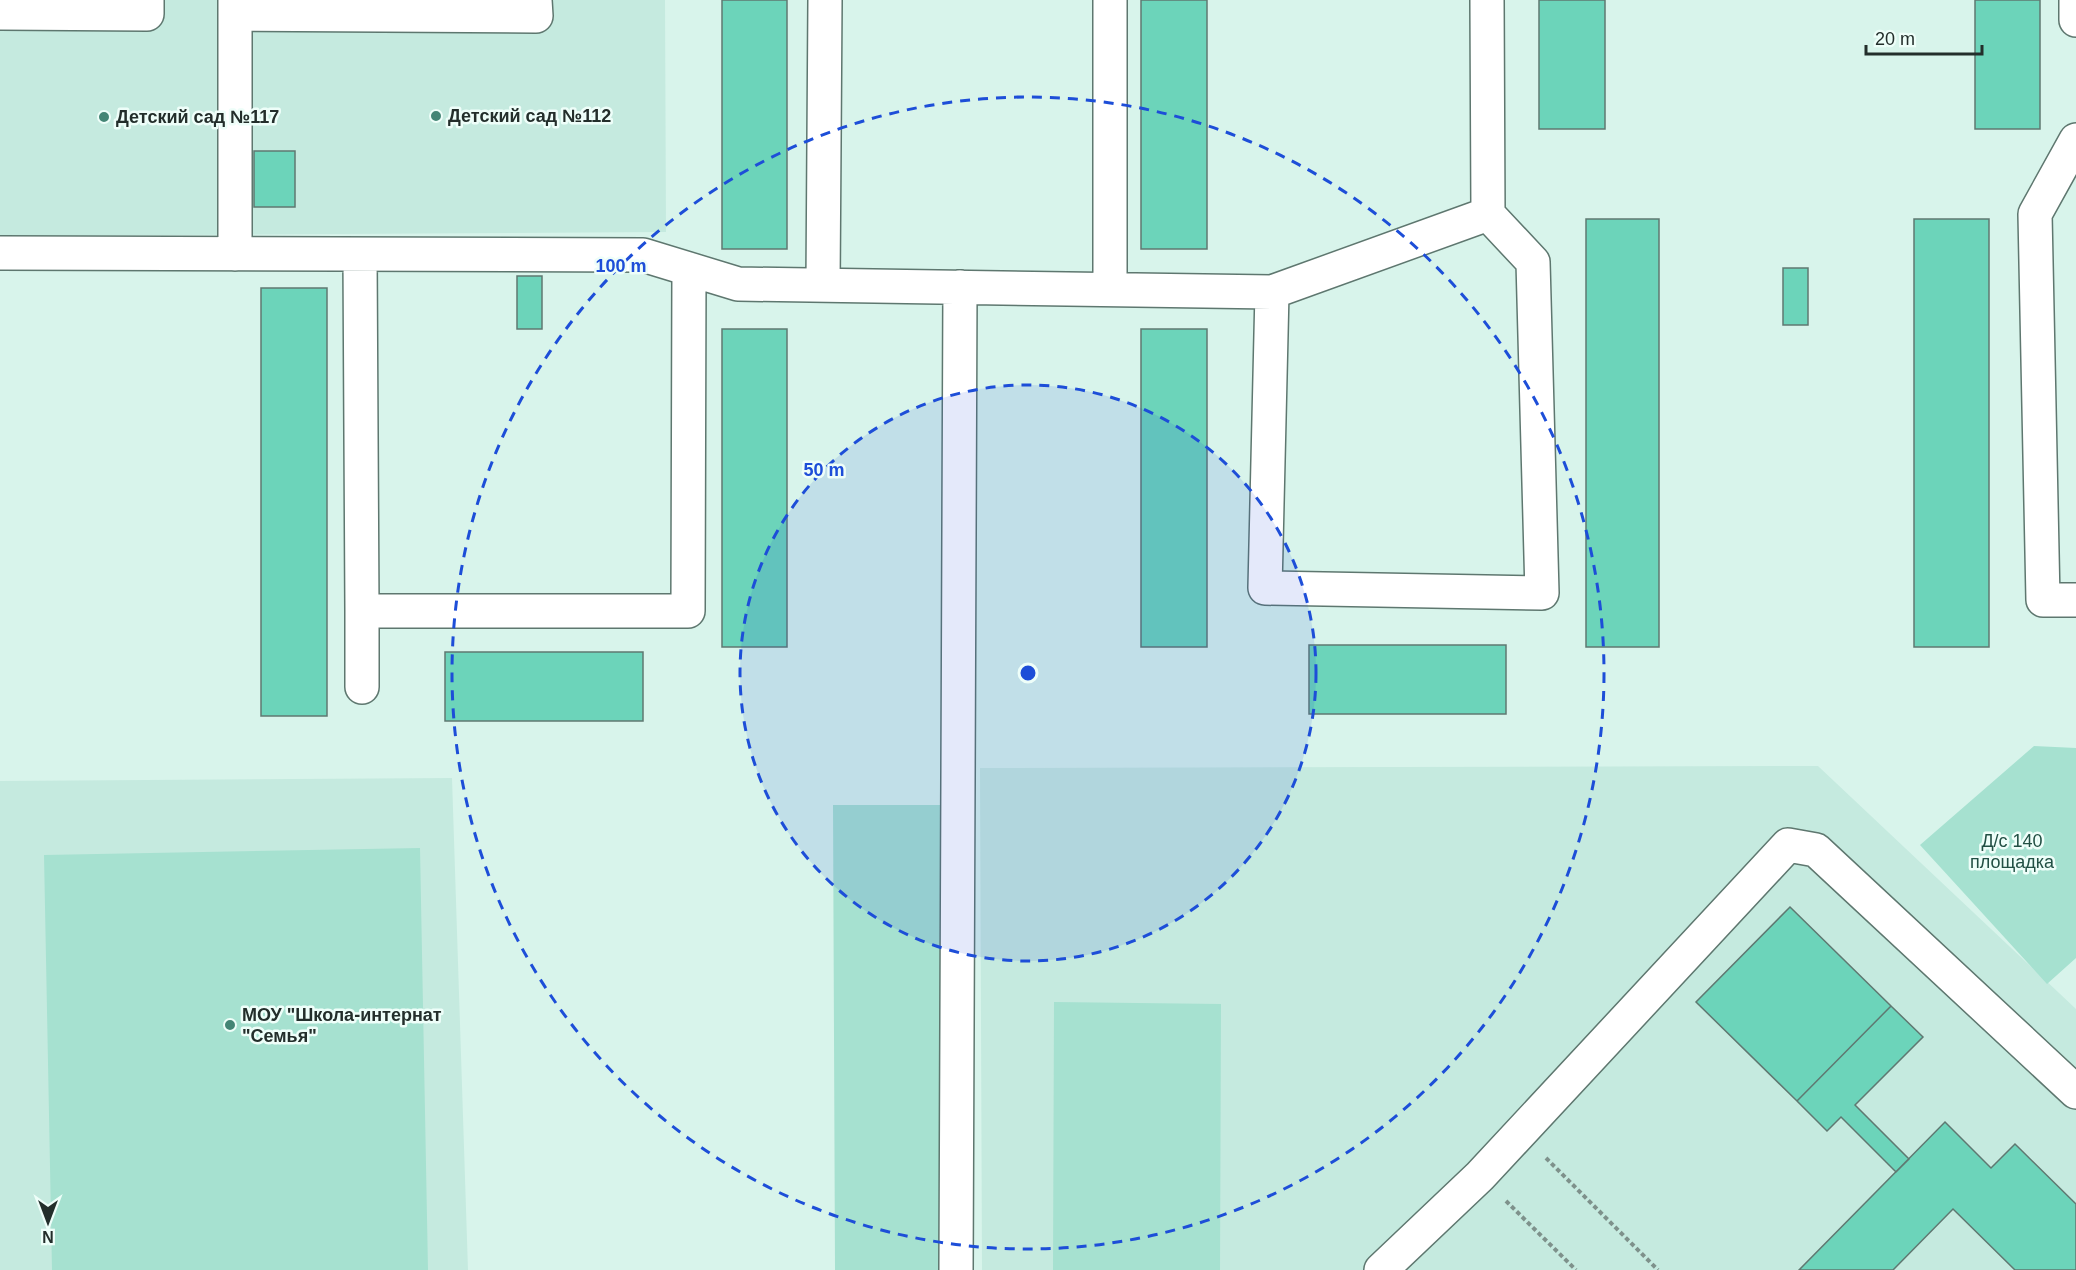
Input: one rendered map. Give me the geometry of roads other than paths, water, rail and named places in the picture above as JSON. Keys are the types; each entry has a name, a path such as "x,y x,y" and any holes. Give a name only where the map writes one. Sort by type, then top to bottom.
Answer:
{"lane":[{"path":"0,13 147,14 147,0"},
{"path":"235,254 235,7 536,15 536,0"},
{"path":"824,285 825,0"},
{"path":"1110,0 1110,289"},
{"path":"1272,292 1265,588 1542,593 1533,262 1488,214 1487,0"},
{"path":"2076,0 2076,20"},
{"path":"2076,141 2035,214 2043,600 2076,600"},
{"path":"0,254 643,255 738,284 1272,292 1488,214"},
{"path":"360,255 362,687"},
{"path":"362,611 688,611 688,269"},
{"path":"956,1270 960,287"},
{"path":"1382,1270 1480,1176 1788,845 1816,850 2076,1092"}],"place":[{"name":"Детский сад №112","path":"436,116"},
{"name":"Детский сад №117","path":"104,117"},
{"name":"МОУ \"Школа-интернат \"Семья\"","path":"230,1025"}],"park label":[{"name":"Д/с 140 площадка","path":"2012,851"}]}
